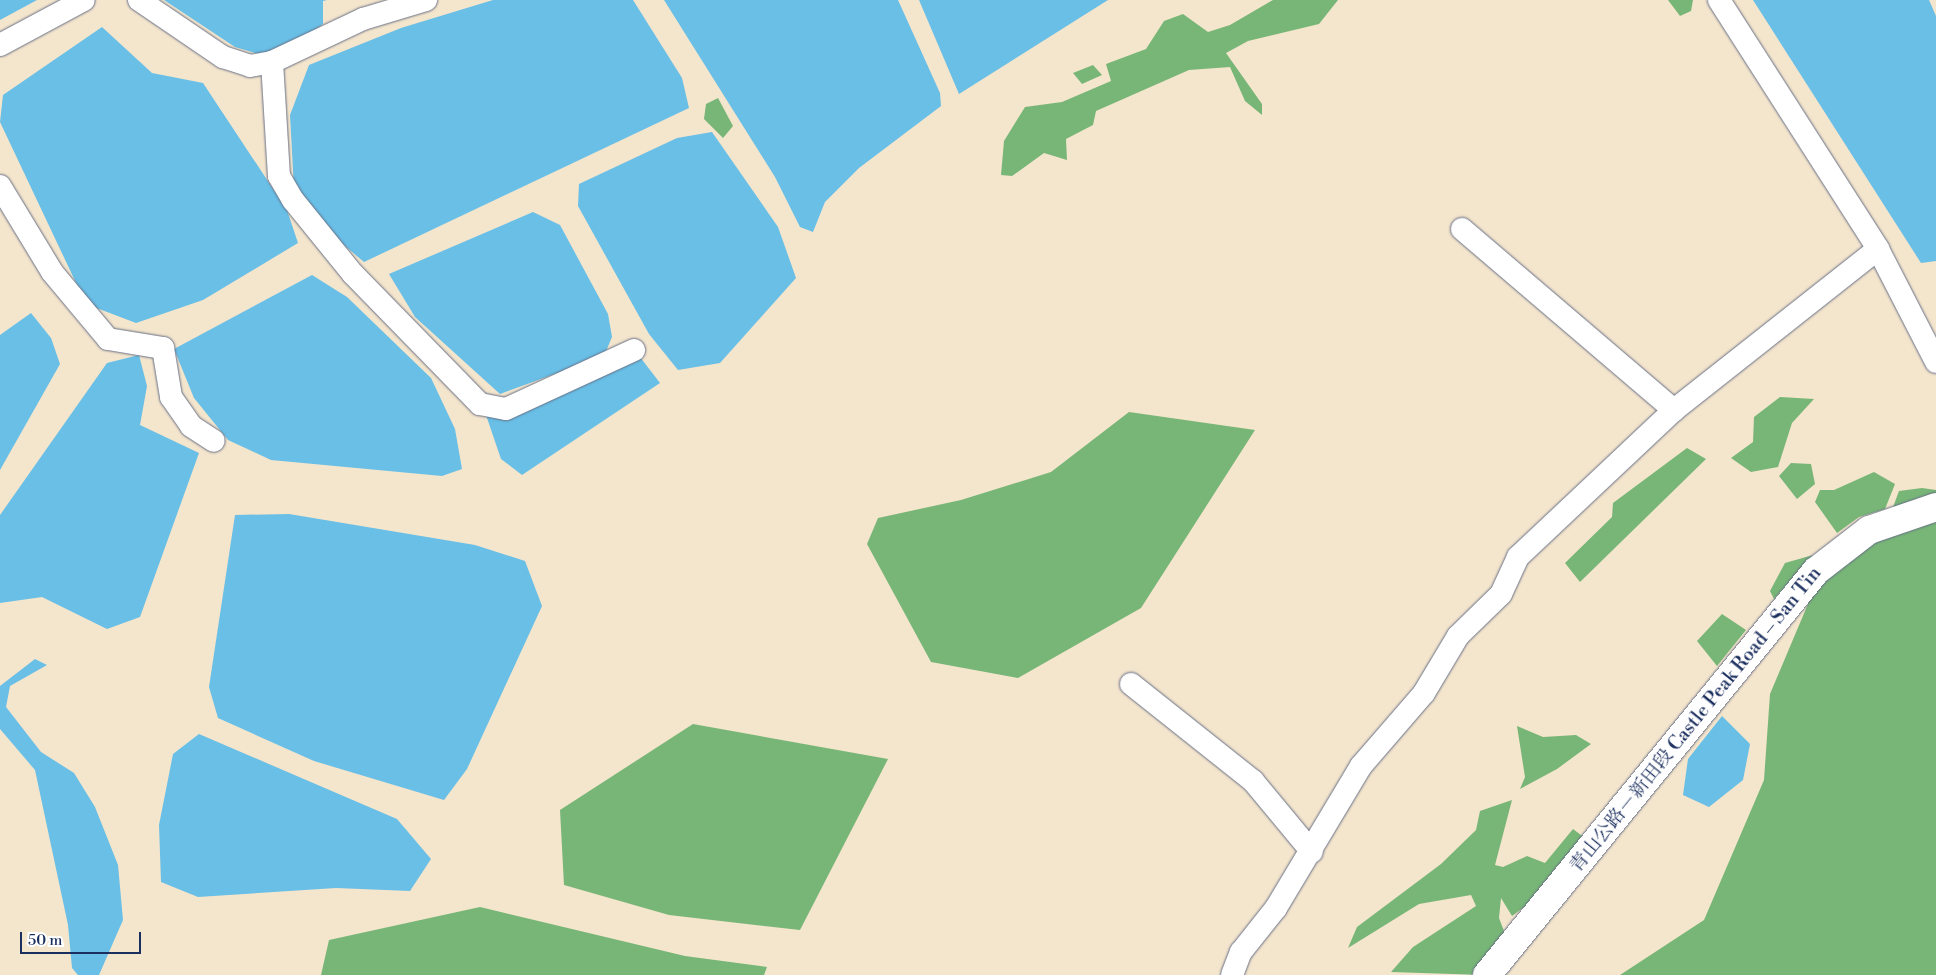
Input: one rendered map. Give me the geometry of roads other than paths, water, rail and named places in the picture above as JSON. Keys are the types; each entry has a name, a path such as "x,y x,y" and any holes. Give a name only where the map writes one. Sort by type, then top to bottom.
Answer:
{"main road":[{"name":"青山公路－新田段 Castle Peak Road – San Tin","path":"1487,975 1816,571 1869,530 1936,507"}],"street":[{"path":"0,45 84,0"},
{"path":"139,0 223,58 250,66 272,62 364,19 426,0"},
{"path":"1719,0 1878,249 1936,362"},
{"path":"272,62 279,176 293,200 353,274 480,404 506,408 634,350"},
{"path":"2,193 52,272 108,339 163,348 171,397 191,426 214,441"},
{"path":"1462,229 1674,410"},
{"path":"1232,975 1241,952 1312,852 1362,766 1424,693 1458,636 1501,594 1518,557 1674,410 1878,249"},
{"path":"1131,684 1253,781 1312,852"}],"water":[{"path":"0,0 37,0 0,20"},
{"path":"164,0 327,0 323,1 323,24 301,41 262,55 235,47"},
{"path":"493,0 633,0 682,78 689,108 364,262 327,231 294,188 290,115 309,65 401,28"},
{"path":"664,0 898,0 940,93 941,106 859,168 825,202 813,232 800,227 775,177"},
{"path":"919,0 1108,0 959,94"},
{"path":"1753,0 1929,0 1936,16 1936,261 1921,263"},
{"path":"102,27 152,73 203,83 287,210 298,243 203,300 136,323 86,304 0,122 3,95"},
{"path":"712,132 778,227 796,278 720,363 678,370 649,334 578,206 579,184 677,138"},
{"path":"533,212 560,225 608,314 612,337 604,356 500,394 415,317 389,274"},
{"path":"312,275 347,297 431,378 455,429 462,469 442,476 271,460 228,440 194,398 174,349"},
{"path":"31,313 51,338 60,364 0,470 0,335"},
{"path":"139,355 147,386 140,425 199,453 140,617 107,629 42,597 0,603 0,515 107,363"},
{"path":"640,357 660,383 522,475 501,459 486,415"},
{"path":"289,514 475,545 525,561 542,606 467,769 444,800 314,761 218,718 209,687 235,515"},
{"path":"35,659 47,665 10,686 6,707 41,752 74,773 95,807 118,865 123,920 99,975 78,975 72,968 68,925 35,770 0,729 0,686"},
{"path":"1722,716 1750,744 1743,780 1709,807 1683,795 1688,759"},
{"path":"199,734 397,819 431,859 410,891 336,888 198,897 161,882 159,825 173,754"}]}
